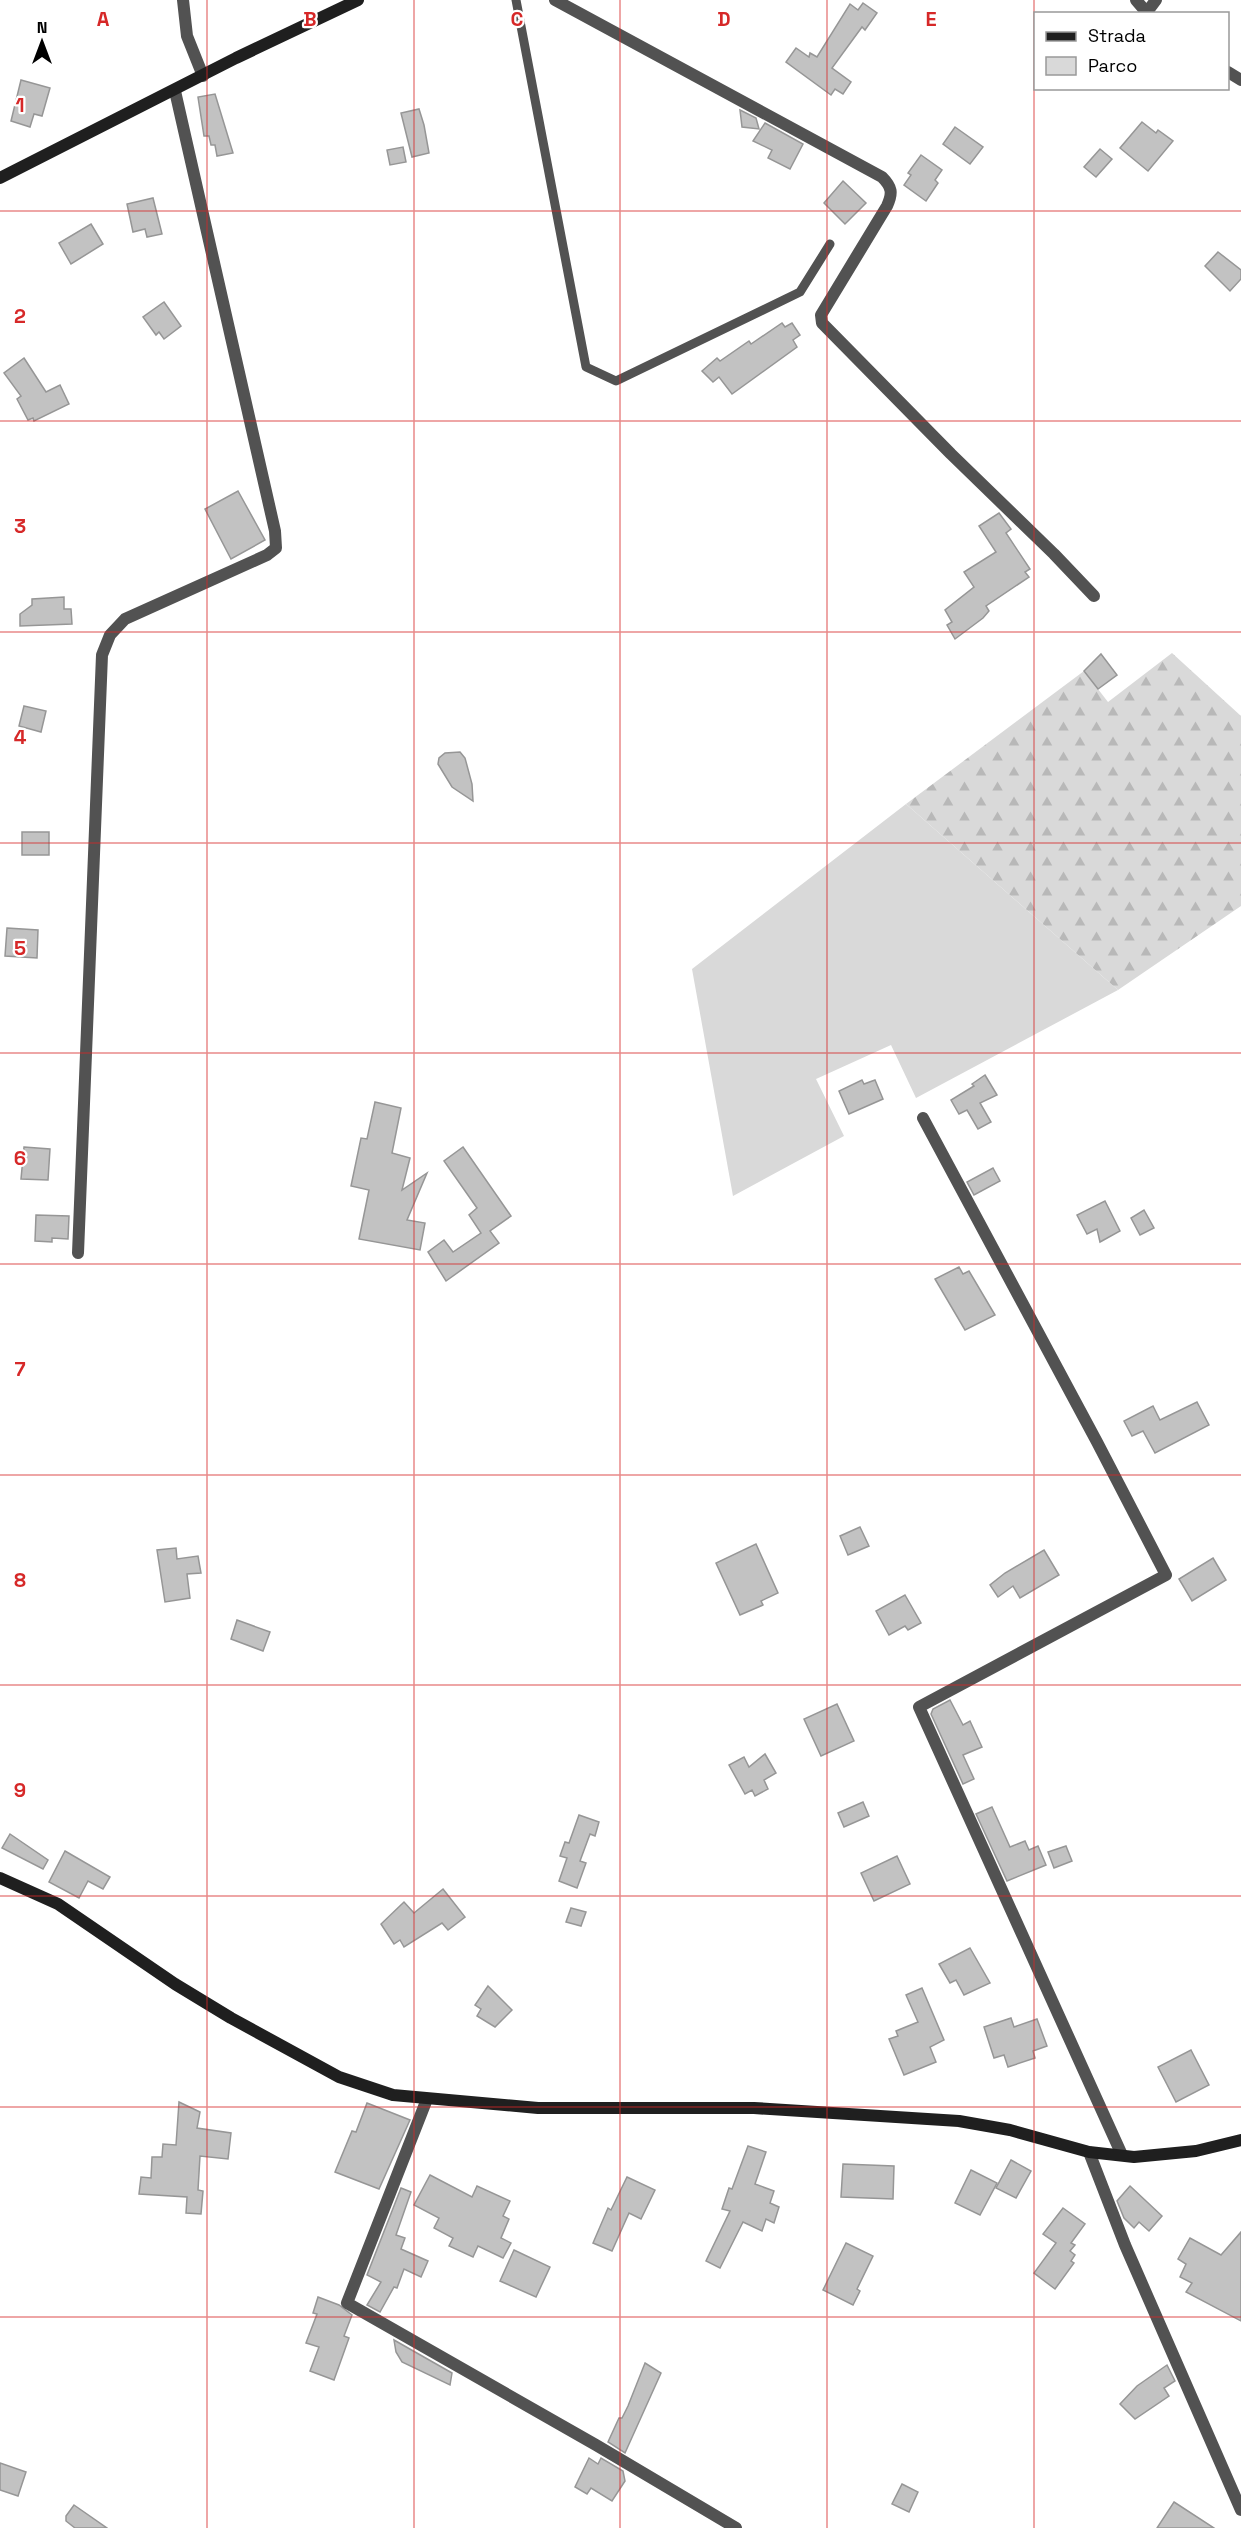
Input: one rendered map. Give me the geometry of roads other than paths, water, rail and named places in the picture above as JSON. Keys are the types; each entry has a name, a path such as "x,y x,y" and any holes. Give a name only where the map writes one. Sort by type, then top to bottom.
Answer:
{"main road":[{"path":"0,178 358,0"},
{"path":"0,1878 58,1904 175,1984 339,2077 393,2095 538,2108 754,2108 959,2121 1010,2130 1089,2152 1134,2157 1196,2151 1241,2140"}],"street":[{"path":"183,0 187,36 203,76"},
{"path":"555,0 882,177 890,185 892,196 821,315 822,323 1094,596"},
{"path":"1136,0 1147,12"},
{"path":"78,1253 102,655 110,635 125,619 267,555 276,548 275,531 175,91"},
{"path":"923,1118 1166,1575 920,1707 1122,2155"},
{"path":"427,2099 347,2303 736,2528"},
{"path":"1089,2152 1125,2245 1241,2510"}],"lane":[{"path":"516,0 586,367 616,381 800,292 830,244"}]}
